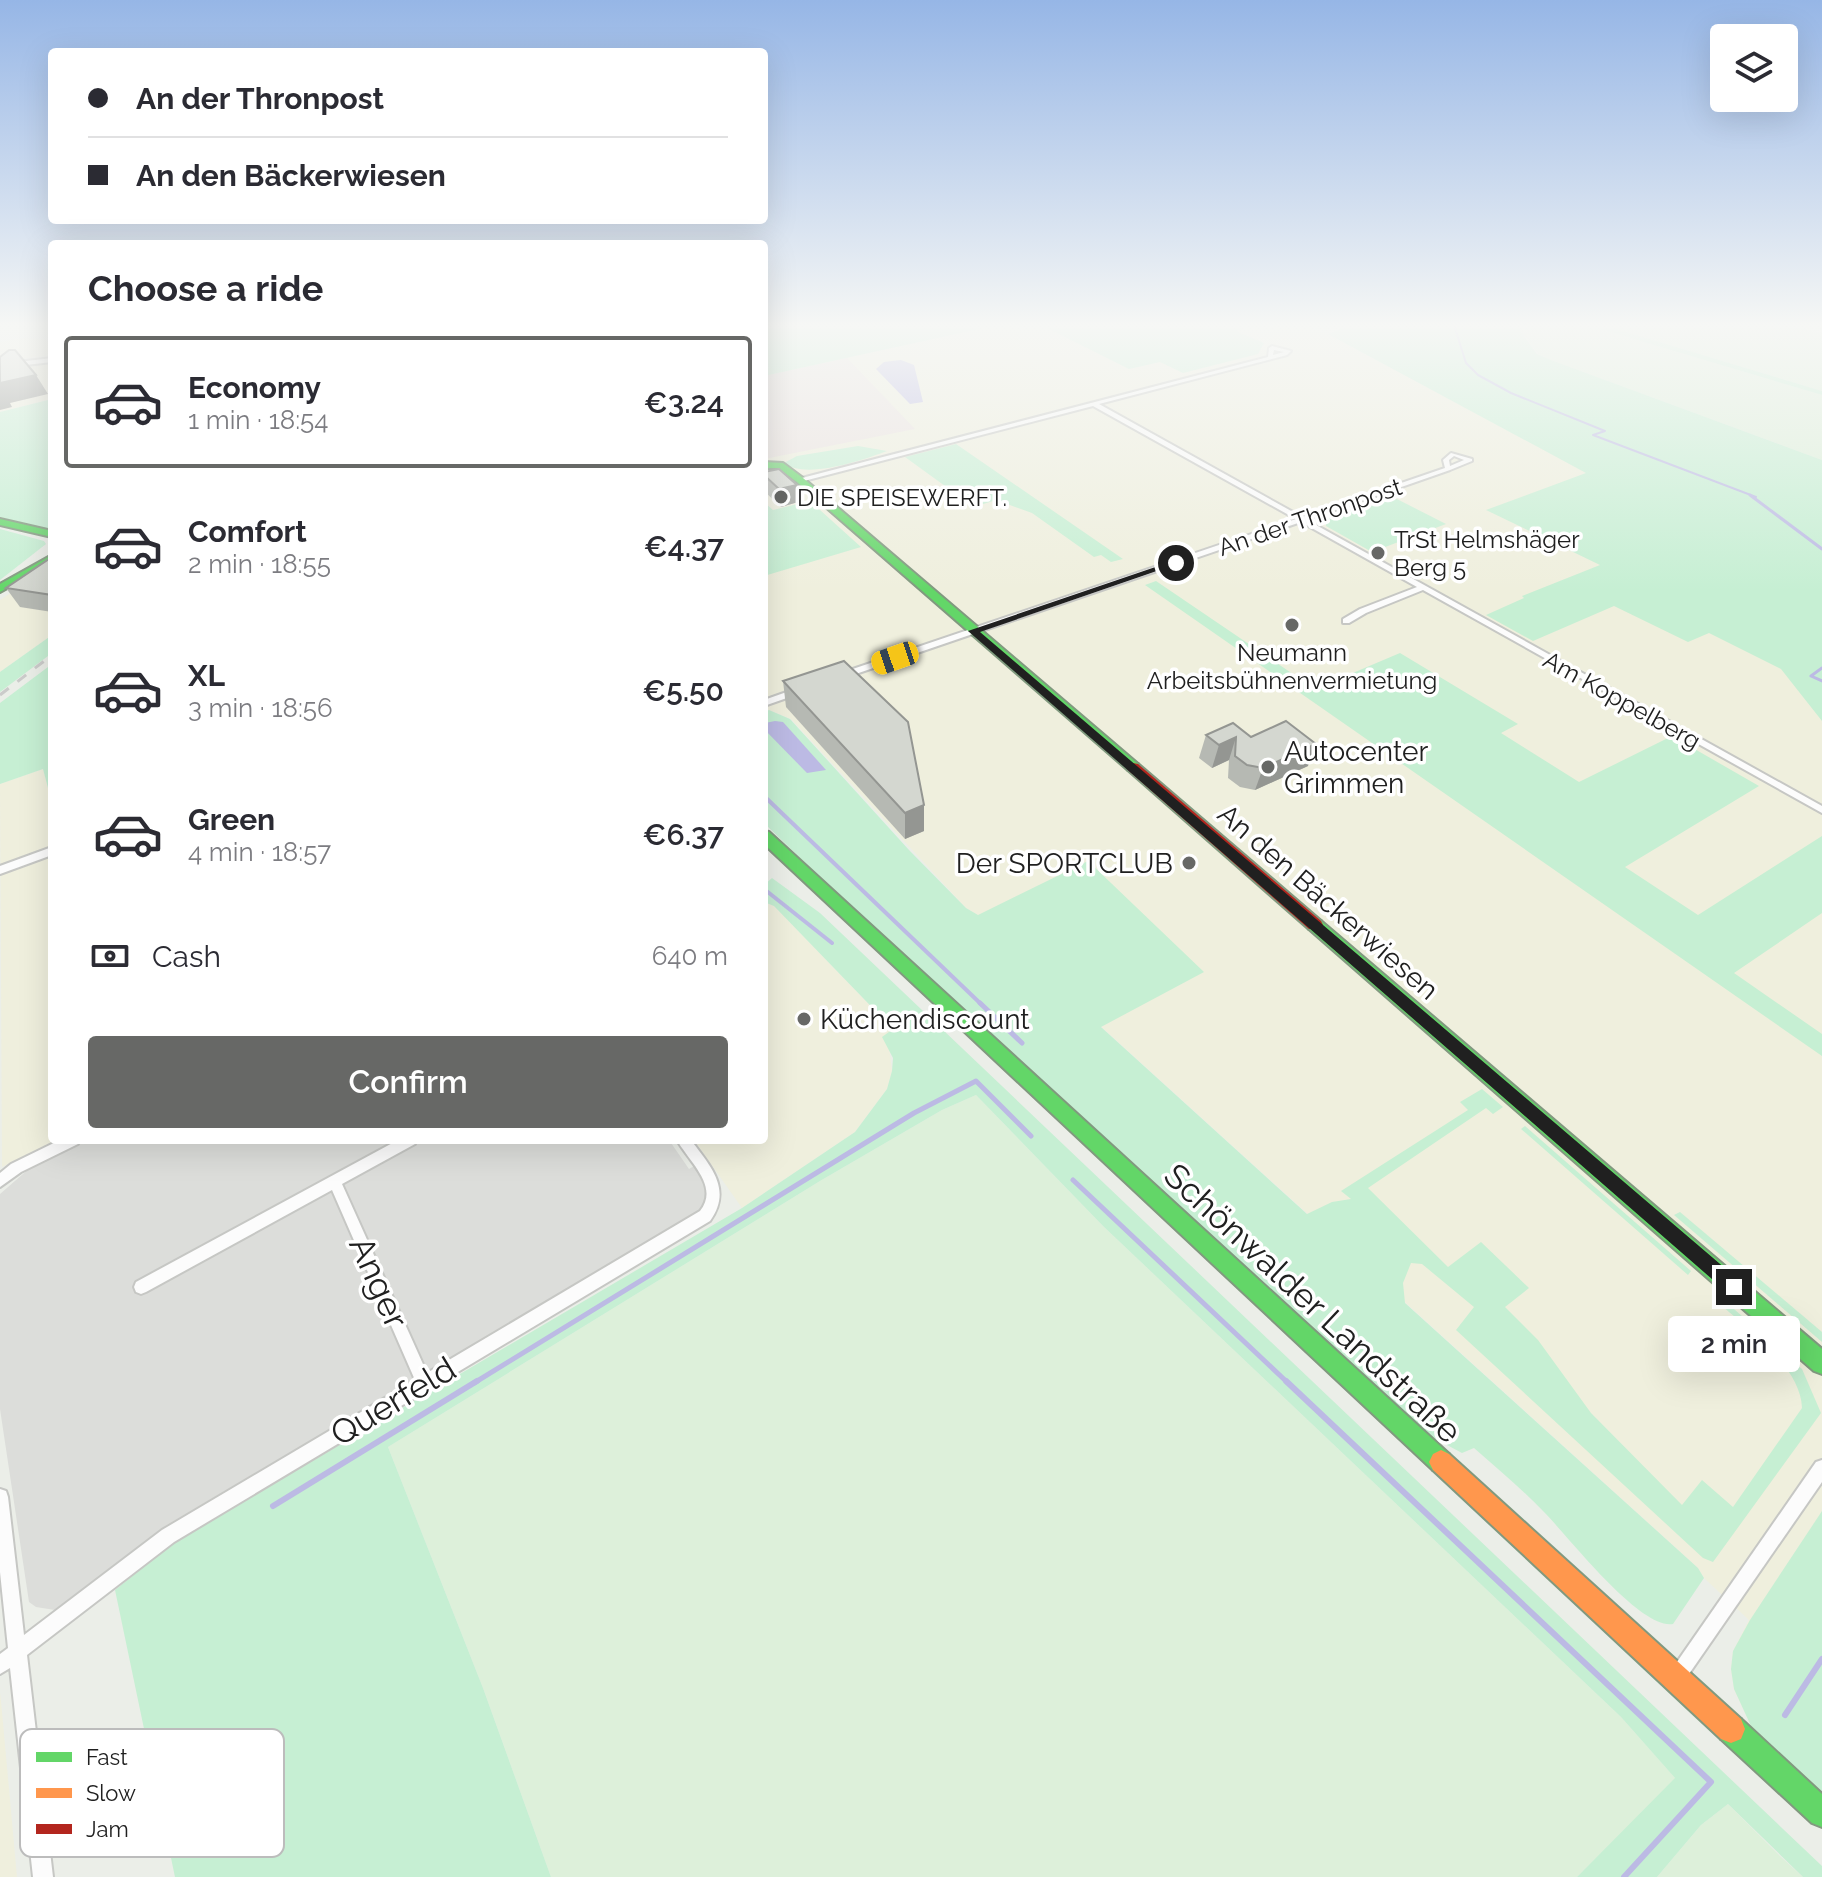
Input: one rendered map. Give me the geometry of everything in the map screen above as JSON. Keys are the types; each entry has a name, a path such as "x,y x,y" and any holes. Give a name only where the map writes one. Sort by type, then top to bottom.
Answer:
{"street":[{"path":"800,480 1050,416"},
{"name":"Am Koppelberg","path":"1116,416 1822,810"},
{"name":"An den Bäckerwiesen","path":"768,465 780,465 800,480 1822,1363"},
{"name":"An der Thronpost","path":"832,679 1448,469"},
{"path":"0,522 48,533"},
{"path":"4,586 48,551"},
{"path":"4,586 48,560"},
{"path":"1346,621 1422,588"},
{"path":"768,702 813,685"},
{"name":"Schönwalder Landstraße","path":"768,840 1822,1813"},
{"path":"0,870 48,852"},
{"path":"0,1181 16,1168 65,1144"},
{"path":"141,1287 403,1144"},
{"name":"Querfeld","path":"0,1665 168,1536 712,1210 714,1186 686,1144"},
{"name":"Anger","path":"335,1182 424,1383"},
{"path":"1676,1679 1822,1468"},
{"path":"0,1497 26,1729"},
{"path":"41,1857 43,1877"}],"shaded area":[{"path":"768,416 1480,416 1822,604 1822,1793 1751,1726 1734,1689 1731,1669 1733,1651 1749,1620 1704,1578 1698,1568 978,915 966,908 791,719 769,710"},
{"path":"768,416 902,416 915,429 768,458"},
{"path":"1702,416 1822,416 1822,460"},
{"path":"48,569 48,638 0,672 0,600"},
{"path":"43,769 48,788 48,1144 2,1167 0,784"},
{"path":"768,904 774,906 894,1030 889,1047 892,1071 887,1089 855,1132 742,1208 697,1144 768,1144"},
{"path":"976,1095 1103,1226 1621,1717 1676,1779 1577,1877 551,1877 483,1688 388,1447 820,1181 942,1110"},
{"path":"75,1144 672,1144 689,1169 694,1166 705,1182 708,1194 704,1206 692,1218 165,1526 79,1595 55,1610 36,1607 29,1602 0,1409 0,1194 31,1167"},
{"path":"0,1693 1,1701 17,1877 0,1877"},
{"path":"1728,1804 1803,1877 1657,1877 1701,1825"}],"green space":[{"path":"0,416 48,416 48,530 0,517"},
{"path":"1479,416 1702,416 1822,460 1822,721 1781,669 1709,633 1688,642 1614,606 1533,641 1486,615 1524,598 1522,596 1600,565 1486,510 1586,473"},
{"path":"956,444 1123,559 1111,562 1101,555 1094,557 1032,513 996,500 974,507 905,457"},
{"path":"858,446 887,451 819,469 793,468 784,463 797,456"},
{"path":"1391,496 1446,524 1372,552 1326,526 1326,519"},
{"path":"810,501 861,547 768,575 768,506 773,510"},
{"path":"0,529 46,544 0,580"},
{"path":"1156,581 1315,689 1400,653 1518,724 1501,733 1579,782 1672,736 1759,786 1625,867 1698,915 1822,836 1822,913 1734,973 1822,1034 1822,1056 1145,585"},
{"path":"48,638 48,656 0,692 0,672"},
{"path":"48,667 48,788 43,769 0,784 0,703"},
{"path":"768,710 790,719 909,850 966,908 978,915 1088,861 1204,972 1101,1027 1307,1214 1332,1202 1351,1199 1341,1191 1468,1110 1460,1102 1482,1089 1503,1107 1493,1114 1486,1108 1368,1188 1448,1267 1481,1242 1529,1288 1505,1307 1538,1340 1591,1413 1682,1505 1702,1480 1733,1507 1802,1408 1799,1392 1781,1362 1714,1299 1718,1295 1802,1369 1821,1413 1713,1562 1703,1558 1456,1330 1474,1307 1422,1264 1411,1263 1403,1283 1405,1303 1698,1568 1704,1578 1673,1624 1659,1622 1624,1597 1536,1504 1474,1448 1462,1453 1432,1437 851,907 768,827"},
{"path":"772,878 820,913 1822,1866 1822,1877 1803,1877 1728,1804 1701,1825 1657,1877 1577,1877 1675,1778 1621,1717 1103,1226 976,1095 942,1110 820,1181 388,1447 483,1688 551,1877 175,1877 171,1857 284,1857 284,1729 144,1729 115,1590 173,1543 742,1208 855,1132 887,1089 893,1058 882,1037 893,1029 774,906 768,904 768,882"},
{"path":"1525,1126 1691,1271 1688,1275 1521,1129"},
{"path":"1680,1212 1822,1332 1822,1342 1674,1215"},
{"path":"1822,1511 1822,1793 1751,1726 1734,1689 1731,1669 1733,1651 1750,1620"}],"water":[{"path":"768,722 783,722 826,770 807,773 768,733"}],"building":[{"path":"779,469 797,485 779,489 768,479 768,471"},
{"path":"48,560 48,594 6,588"},
{"path":"844,661 908,722 924,805 905,813 783,681"},
{"path":"1286,721 1316,744 1263,768 1247,765 1235,756 1236,737 1219,745 1206,735 1233,723 1251,737"}],"waterway":[{"path":"1567,416 1605,431 1593,435 1756,497"},
{"path":"1750,495 1822,549"},
{"path":"1822,668 1811,676 1822,681"},
{"path":"768,800 982,1005"},
{"path":"768,892 832,943"},
{"path":"980,1003 1022,1043"},
{"path":"474,1383 914,1113 976,1081 1031,1136"},
{"path":"1073,1180 1288,1383"},
{"path":"273,1506 477,1381"},
{"path":"1286,1381 1711,1782 1624,1877"},
{"path":"1785,1715 1822,1659"}],"railway":[{"path":"0,695 48,658"}],"traffic: fast":[{"path":"768,465 780,465 800,480 1133,767"},
{"path":"0,522 48,533"},
{"path":"0,589 48,560"},
{"path":"768,840 1441,1462"},
{"path":"1315,925 1822,1363"},
{"path":"1731,1729 1822,1813"}],"traffic: slow":[{"path":"1441,1462 1731,1729"}],"traffic: jam":[{"path":"1133,767 1315,925"}],"place":[{"name":"DIE SPEISEWERFT.","path":"781,497"},
{"name":"TrSt Helmshäger Berg 5","path":"1378,553"},
{"name":"Neumann Arbeitsbühnenvermietung","path":"1292,625"},
{"name":"Autocenter Grimmen","path":"1268,767"},
{"name":"Der SPORTCLUB","path":"1189,863"},
{"name":"Küchendiscount","path":"804,1019"}],"route":[{"path":"1176,563 973,631 1734,1287"}]}
